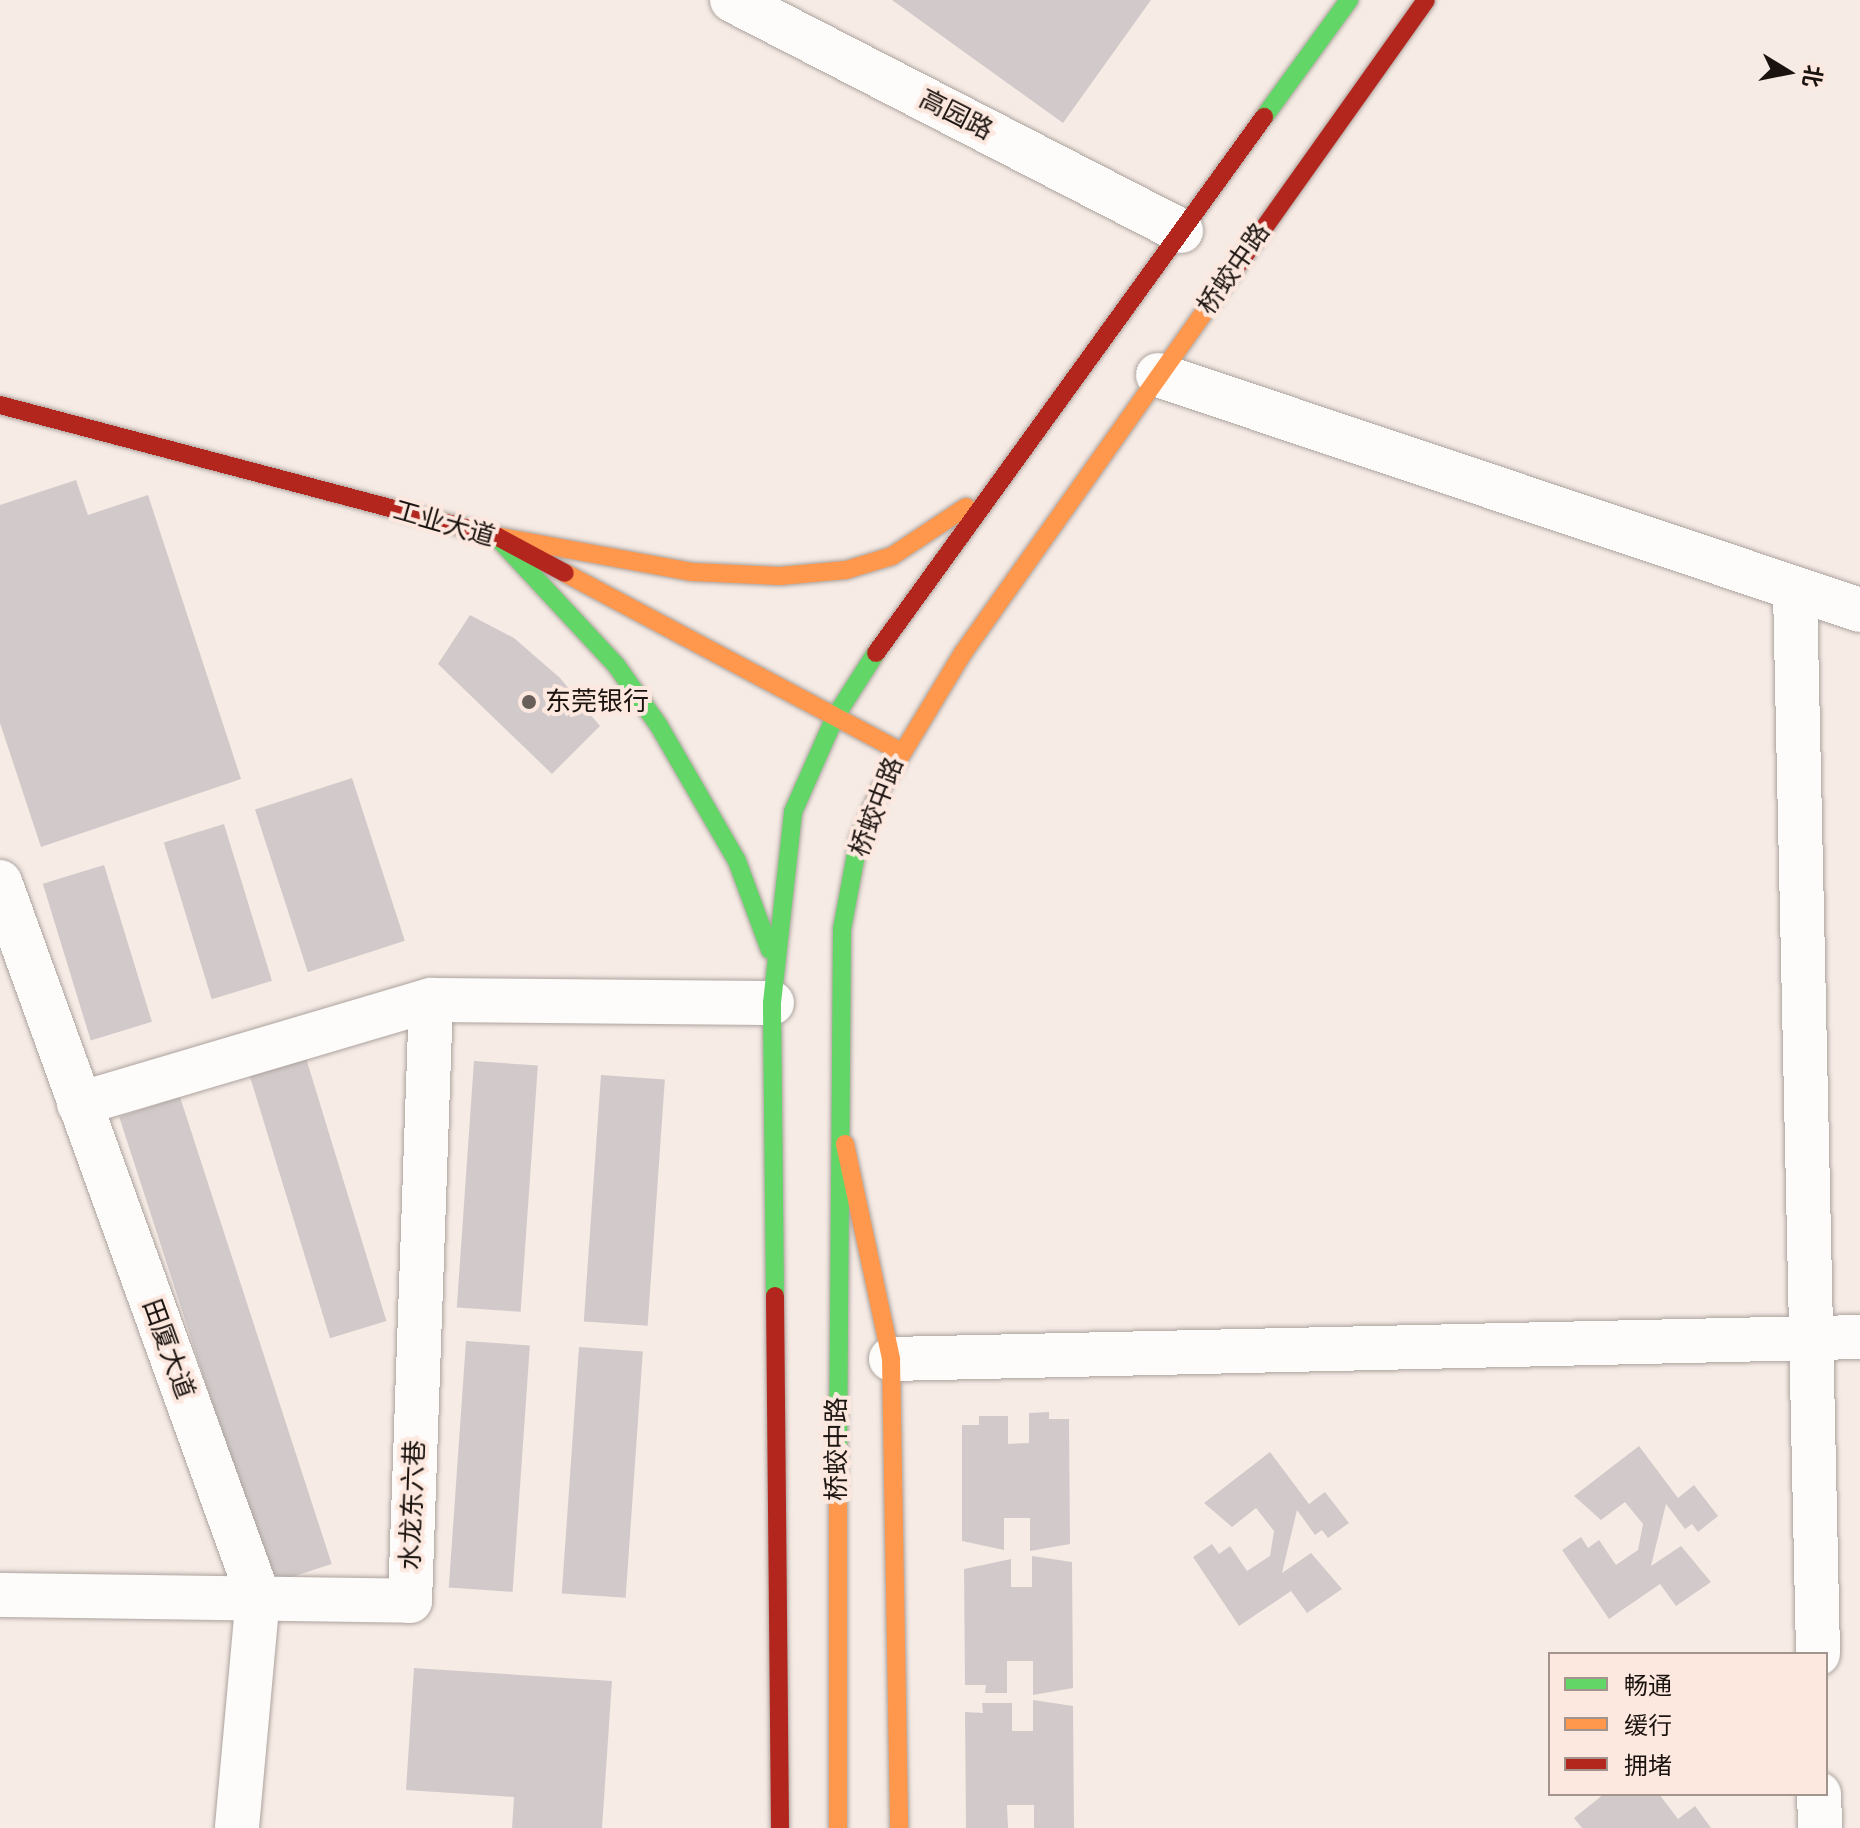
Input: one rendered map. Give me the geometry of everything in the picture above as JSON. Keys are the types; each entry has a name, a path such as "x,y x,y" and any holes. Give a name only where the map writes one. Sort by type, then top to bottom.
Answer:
{"main road":[{"path":"780,1828 774,983 793,812 835,717 999,481 1349,0"},
{"name":"桥蛟中路","path":"838,1828 837,1115 842,929 859,838 898,750 1158,375 1426,0"},
{"name":"工业大道","path":"0,405 496,536 898,750"},
{"path":"496,536 693,572 846,570 905,548 999,481"},
{"path":"496,536 616,665 659,726 737,861 774,983"},
{"path":"837,1115 891,1359 899,1828"}],"street":[{"name":"高园路","path":"732,0 1181,231"},
{"path":"1158,375 1860,610"},
{"path":"1795,590 1814,1338 1818,1652"},
{"name":"田厦大道","path":"0,882 258,1596 237,1828"},
{"path":"79,1104 431,1000 774,983"},
{"name":"水龙东六巷","path":"0,1595 258,1596 410,1601 431,1000"},
{"path":"891,1359 1860,1337"},
{"path":"1819,1796 1820,1828"}],"building":[{"path":"892,0 1151,0 1063,123"},
{"path":"76,480 88,515 148,495 241,779 41,847 0,723 0,505"},
{"name":"东莞银行","path":"470,615 514,638 560,678 600,726 552,774 438,664"},
{"path":"352,778 405,941 308,972 255,810"},
{"path":"224,824 272,981 212,999 164,842"},
{"path":"104,865 152,1022 91,1041 43,884"},
{"path":"306,1058 386,1321 330,1338 250,1075"},
{"path":"474,1061 538,1065 521,1312 457,1307"},
{"path":"601,1075 665,1079 648,1326 584,1321"},
{"path":"180,1097 332,1564 271,1584 119,1117"},
{"path":"466,1341 530,1345 513,1592 449,1587"},
{"path":"579,1347 643,1351 626,1598 562,1593"},
{"path":"1049,1412 1049,1419 1069,1419 1070,1544 1030,1551 1030,1518 1004,1518 1004,1550 962,1541 962,1425 979,1425 979,1416 1008,1416 1008,1444 1029,1443 1029,1413"},
{"path":"1639,1446 1678,1498 1694,1485 1718,1516 1698,1532 1692,1524 1685,1529 1666,1504 1651,1566 1681,1546 1711,1582 1676,1606 1660,1584 1609,1619 1562,1550 1581,1537 1588,1548 1599,1540 1616,1565 1638,1550 1643,1524 1625,1502 1601,1520 1574,1496"},
{"path":"1270,1452 1309,1504 1325,1492 1349,1523 1328,1538 1322,1530 1315,1535 1297,1510 1282,1573 1311,1553 1342,1589 1307,1613 1291,1591 1239,1626 1193,1557 1212,1544 1219,1554 1230,1546 1247,1571 1270,1556 1274,1531 1256,1508 1232,1527 1204,1503"},
{"path":"1032,1556 1072,1562 1073,1688 1033,1695 1033,1661 1007,1661 1007,1693 985,1693 986,1685 965,1685 964,1569 1011,1559 1011,1587 1032,1587"},
{"path":"414,1668 612,1681 602,1828 512,1828 514,1797 406,1790"},
{"path":"1033,1700 1073,1706 1074,1828 1034,1828 1034,1805 1007,1805 1008,1828 966,1828 965,1712 983,1713 982,1703 1012,1703 1012,1731 1033,1731"},
{"path":"1602,1796 1661,1796 1678,1819 1695,1806 1711,1828 1582,1828 1574,1818"}],"traffic: fast":[{"path":"1264,117 1349,0"},
{"path":"496,536 616,665 659,726 737,861 770,950"},
{"path":"775,1296 772,1003 793,812 835,717 876,653"},
{"path":"838,1452 842,929 859,838 880,790"}],"traffic: slow":[{"path":"880,790 963,653 1215,297"},
{"path":"496,536 693,572 780,576 846,570 892,556 966,507"},
{"path":"565,573 898,750"},
{"path":"845,1144 891,1359 899,1828"},
{"path":"838,1452 838,1828"}],"traffic: jam":[{"path":"1215,297 1426,0"},
{"path":"876,653 1264,117"},
{"path":"0,405 496,536 565,573"},
{"path":"775,1296 780,1828"}],"place":[{"name":"东莞银行","path":"529,702"}]}
